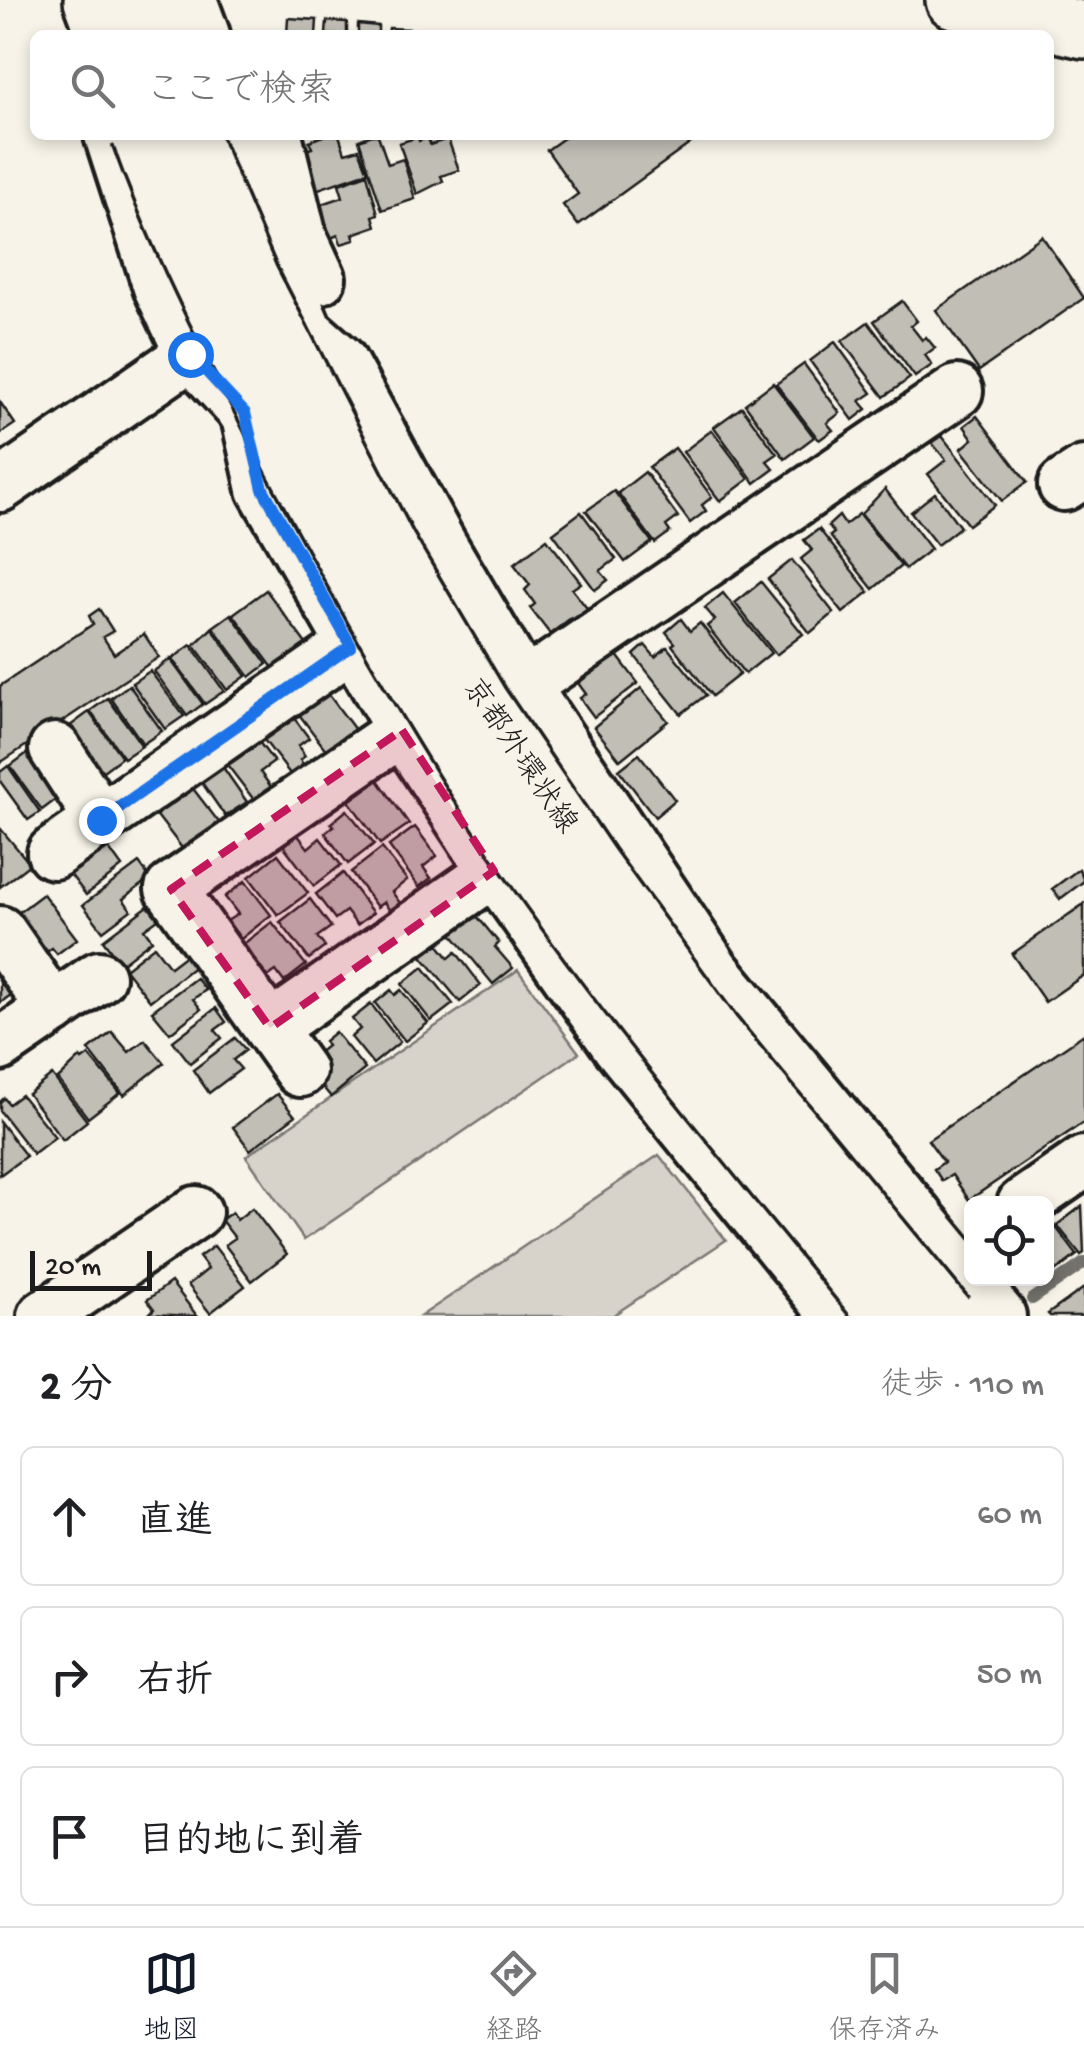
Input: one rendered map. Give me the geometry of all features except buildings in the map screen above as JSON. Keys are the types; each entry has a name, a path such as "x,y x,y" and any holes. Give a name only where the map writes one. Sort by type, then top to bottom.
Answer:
{"main road":[{"path":"92,0 102,30"},
{"path":"142,0 190,26"},
{"path":"954,0 1084,30"},
{"name":"京都外環状線","path":"142,140 228,338 424,699 516,842 647,1019 887,1316"},
{"name":"京都外環状線","path":"191,140 250,278 388,547 480,703 590,865 713,1034 946,1316"}],"street":[{"path":"66,0 75,30"},
{"path":"112,140 160,287 190,354 245,413"},
{"path":"206,140 203,186 263,489 351,646 494,871 618,1046 838,1316"},
{"path":"235,140 242,178 306,330 340,360 524,686 713,969 960,1246 1000,1316"},
{"path":"245,413 291,393 340,360 350,340 300,237 277,140"},
{"path":"0,486 190,354"},
{"path":"524,686 957,391"},
{"path":"53,852 351,646"},
{"path":"300,1071 171,889 402,730"},
{"path":"56,749 101,820"},
{"path":"270,1028 494,871"},
{"path":"0,932 53,1008"},
{"path":"0,1045 99,977"},
{"path":"1034,1196 1084,1162"},
{"path":"44,1316 196,1212"}],"highlighted area":[{"path":"402,730 494,871 270,1028 171,889"}],"shaded area":[{"path":"518,970 579,1053 304,1240 246,1156"},
{"path":"659,1155 726,1240 612,1316 421,1316"}],"waterway":[{"path":"1032,1299 1084,1263"}],"route":[{"path":"101,820 351,646 263,489 245,413 190,354"}]}
